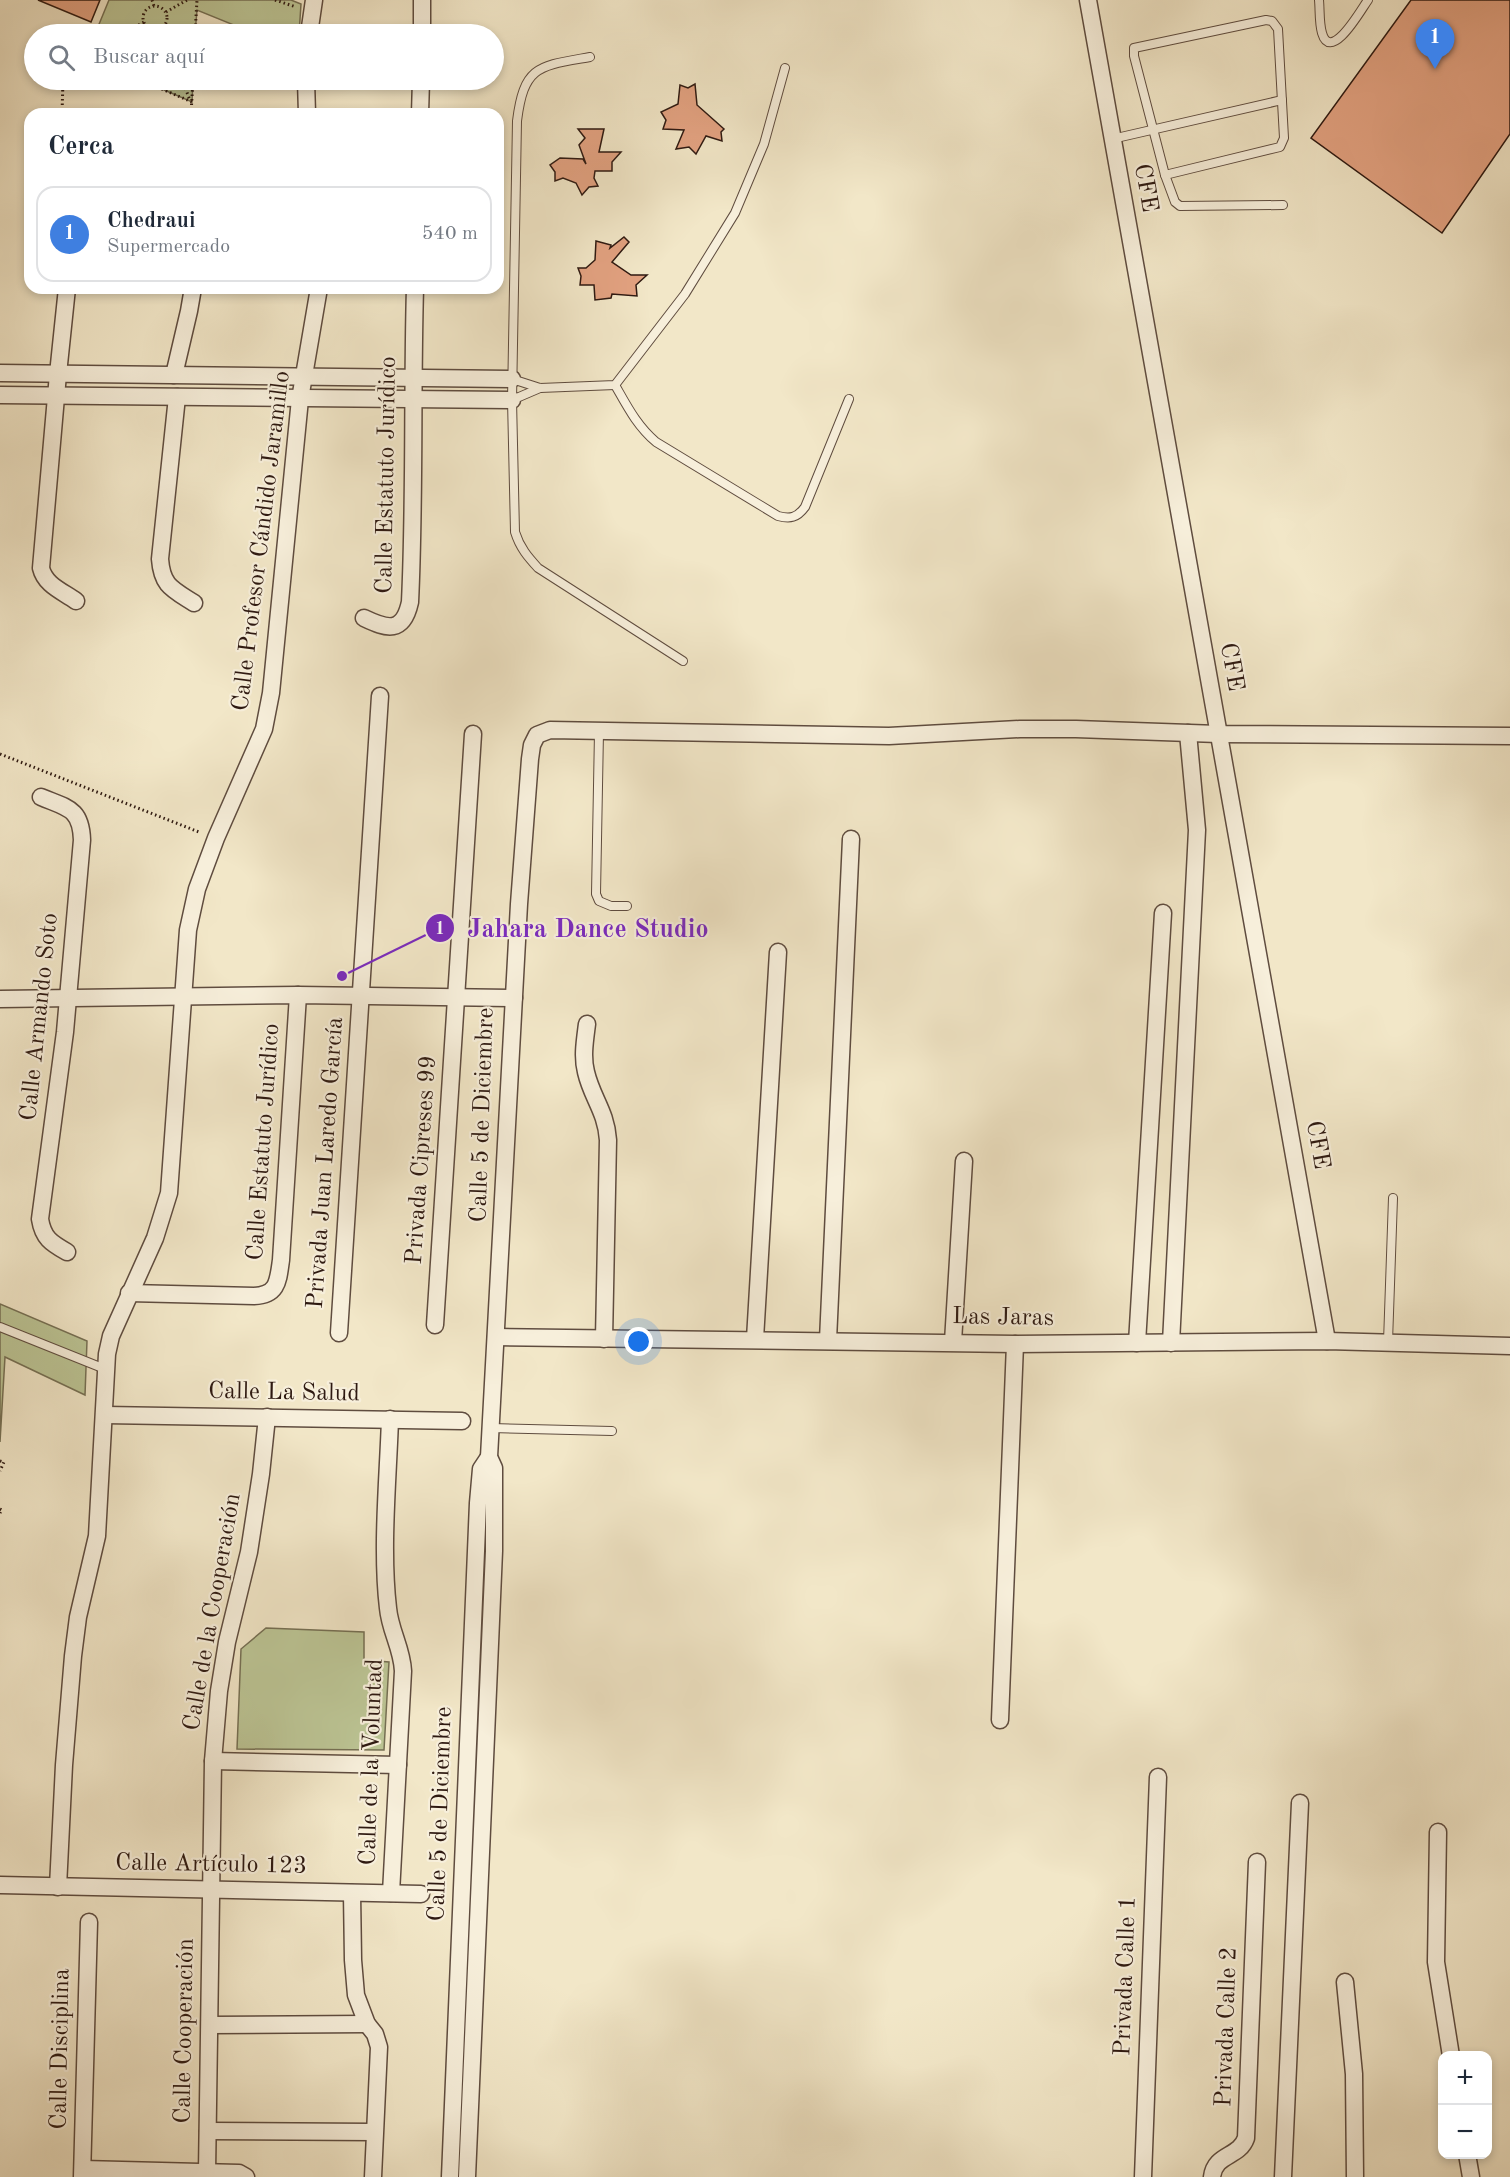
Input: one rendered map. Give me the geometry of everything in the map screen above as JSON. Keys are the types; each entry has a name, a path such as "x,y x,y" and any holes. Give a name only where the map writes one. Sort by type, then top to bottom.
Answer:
{"street":[{"path":"310,24 314,0"},
{"path":"422,0 422,24"},
{"name":"CFE","path":"1088,0 1328,1341"},
{"path":"306,90 307,108"},
{"path":"420,108 421,90"},
{"path":"67,294 41,568 49,583 76,601"},
{"path":"174,375 192,294"},
{"name":"Calle Profesor Cándido Jaramillo","path":"58,1887 64,1765 73,1656 78,1617 97,1536 105,1415 105,1369 111,1336 155,1238 169,1193 188,930 197,889 216,838 264,729 271,693 300,399 318,294"},
{"name":"Calle Estatuto Jurídico","path":"364,618 389,627 402,620 408,612 413,540 412,378 415,294"},
{"path":"0,373 512,379"},
{"path":"0,395 512,400"},
{"path":"177,397 161,545 161,572 171,588 194,603"},
{"name":"Privada Juan Laredo García","path":"339,1333 380,696"},
{"path":"514,998 532,745 541,732 890,736 1020,729 1218,734 1510,736"},
{"path":"1171,1343 1197,830 1188,733"},
{"name":"Privada Cipreses 99","path":"435,1325 474,734"},
{"name":"Calle Armando Soto","path":"41,797 72,810 78,816 81,826 81,851 68,998 40,1219 47,1240 67,1252"},
{"path":"828,1340 851,839"},
{"path":"1137,1343 1163,913"},
{"path":"755,1339 778,952"},
{"name":"Calle Estatuto Jurídico","path":"129,1293 254,1296 266,1295 272,1290 279,1277 281,1260 298,995"},
{"name":"Calle 5 de Diciembre","path":"0,999 298,995 514,998 489,1457 494,1468 494,1551 467,2177"},
{"path":"587,1024 585,1070 605,1116 608,1140 604,1339"},
{"path":"953,1342 964,1161"},
{"name":"Las Jaras","path":"496,1337 1015,1344 1328,1341 1510,1346"},
{"path":"1000,1720 1015,1344"},
{"name":"Calle La Salud","path":"105,1415 462,1420"},
{"name":"Calle de la Cooperación","path":"210,1888 213,1761 219,1691 227,1642 249,1552 267,1417"},
{"name":"Calle de la Voluntad","path":"390,1419 386,1593 391,1625 400,1646 404,1671 391,1893"},
{"name":"Calle 5 de Diciembre","path":"450,2177 479,1476 484,1462 489,1457"},
{"path":"213,1761 398,1765"},
{"name":"Privada Calle 1","path":"1143,2177 1158,1777"},
{"path":"1283,2177 1300,1803"},
{"path":"1438,1832 1436,1962 1450,2051"},
{"name":"Privada Calle 2","path":"1212,2177 1218,2161 1240,2149 1246,2138 1257,1862"},
{"name":"Calle Artículo 123","path":"0,1886 210,1888 422,1894"},
{"name":"Calle Cooperación","path":"207,2173 211,2025 210,1888"},
{"path":"352,1893 356,1995 366,2024 375,2034 379,2047 373,2177"},
{"name":"Calle Disciplina","path":"82,2173 89,1922"},
{"path":"1345,1982 1354,2074 1355,2177"},
{"path":"211,2025 366,2024"},
{"path":"208,2131 374,2132"},
{"path":"1468,2159 1471,2177"},
{"path":"82,2173 242,2175"}],"lane":[{"path":"1319,0 1322,35 1333,42 1341,38 1368,0"},
{"path":"1165,176 1280,147 1284,138 1278,29 1272,21 1266,20 1134,48 1134,56 1165,176 1175,202 1180,206 1283,205"},
{"path":"590,57 552,64 535,73 524,86 520,96 517,121 512,379 513,511 517,538 524,553 538,568 683,661"},
{"path":"615,385 684,294 735,213 764,144 785,68"},
{"path":"1112,139 1282,100"},
{"path":"512,379 540,388 615,385"},
{"path":"615,385 634,419 656,442 778,516 789,518 799,515 806,507 849,399"},
{"path":"512,400 540,388"},
{"path":"599,732 596,894 599,901 611,906 627,906"},
{"path":"1388,1342 1393,1198"},
{"path":"0,1327 105,1369"},
{"path":"491,1428 612,1431"}],"path":[{"path":"152,0 154,6"},
{"path":"166,12 187,0"},
{"path":"196,24 197,0"},
{"path":"140,24 144,22 144,13 154,6 166,12"},
{"path":"164,24 166,12"},
{"path":"62,108 63,90"},
{"path":"164,90 192,102"},
{"path":"187,90 192,102"},
{"path":"192,108 193,90"},
{"path":"0,754 216,838"},
{"path":"0,1461 4,1462 0,1471"},
{"path":"0,1509 2,1510 0,1514"}],"green space":[{"path":"109,0 291,0 301,4 300,24 231,24 197,10 196,24 99,24"},
{"path":"164,90 193,90 192,102"},
{"path":"0,1304 87,1341 85,1395 5,1357 0,1442"},
{"path":"266,1628 364,1632 364,1660 389,1662 384,1750 237,1749 241,1649"}],"building":[{"path":"38,0 100,0 91,22"},
{"path":"1411,0 1510,0 1510,134 1442,233 1311,138"},
{"path":"695,84 697,105 724,129 721,132 722,141 706,136 696,154 689,147 676,149 684,130 663,129 666,120 661,112 678,104 680,85 688,88"},
{"path":"578,129 604,129 599,152 621,152 612,162 612,171 595,171 594,178 598,186 589,187 582,195 576,183 563,178 555,181 555,172 550,165 560,158 583,159 586,164 579,145 585,138"},
{"path":"624,237 629,242 612,262 631,275 647,275 636,285 637,296 612,294 611,298 595,300 594,285 580,285 581,276 578,268 586,268 595,260 596,241 611,245 610,248"}],"place":[{"name":"Chedraui","path":"1435,69"},
{"name":"Jahara Dance Studio","path":"342,976"}]}
